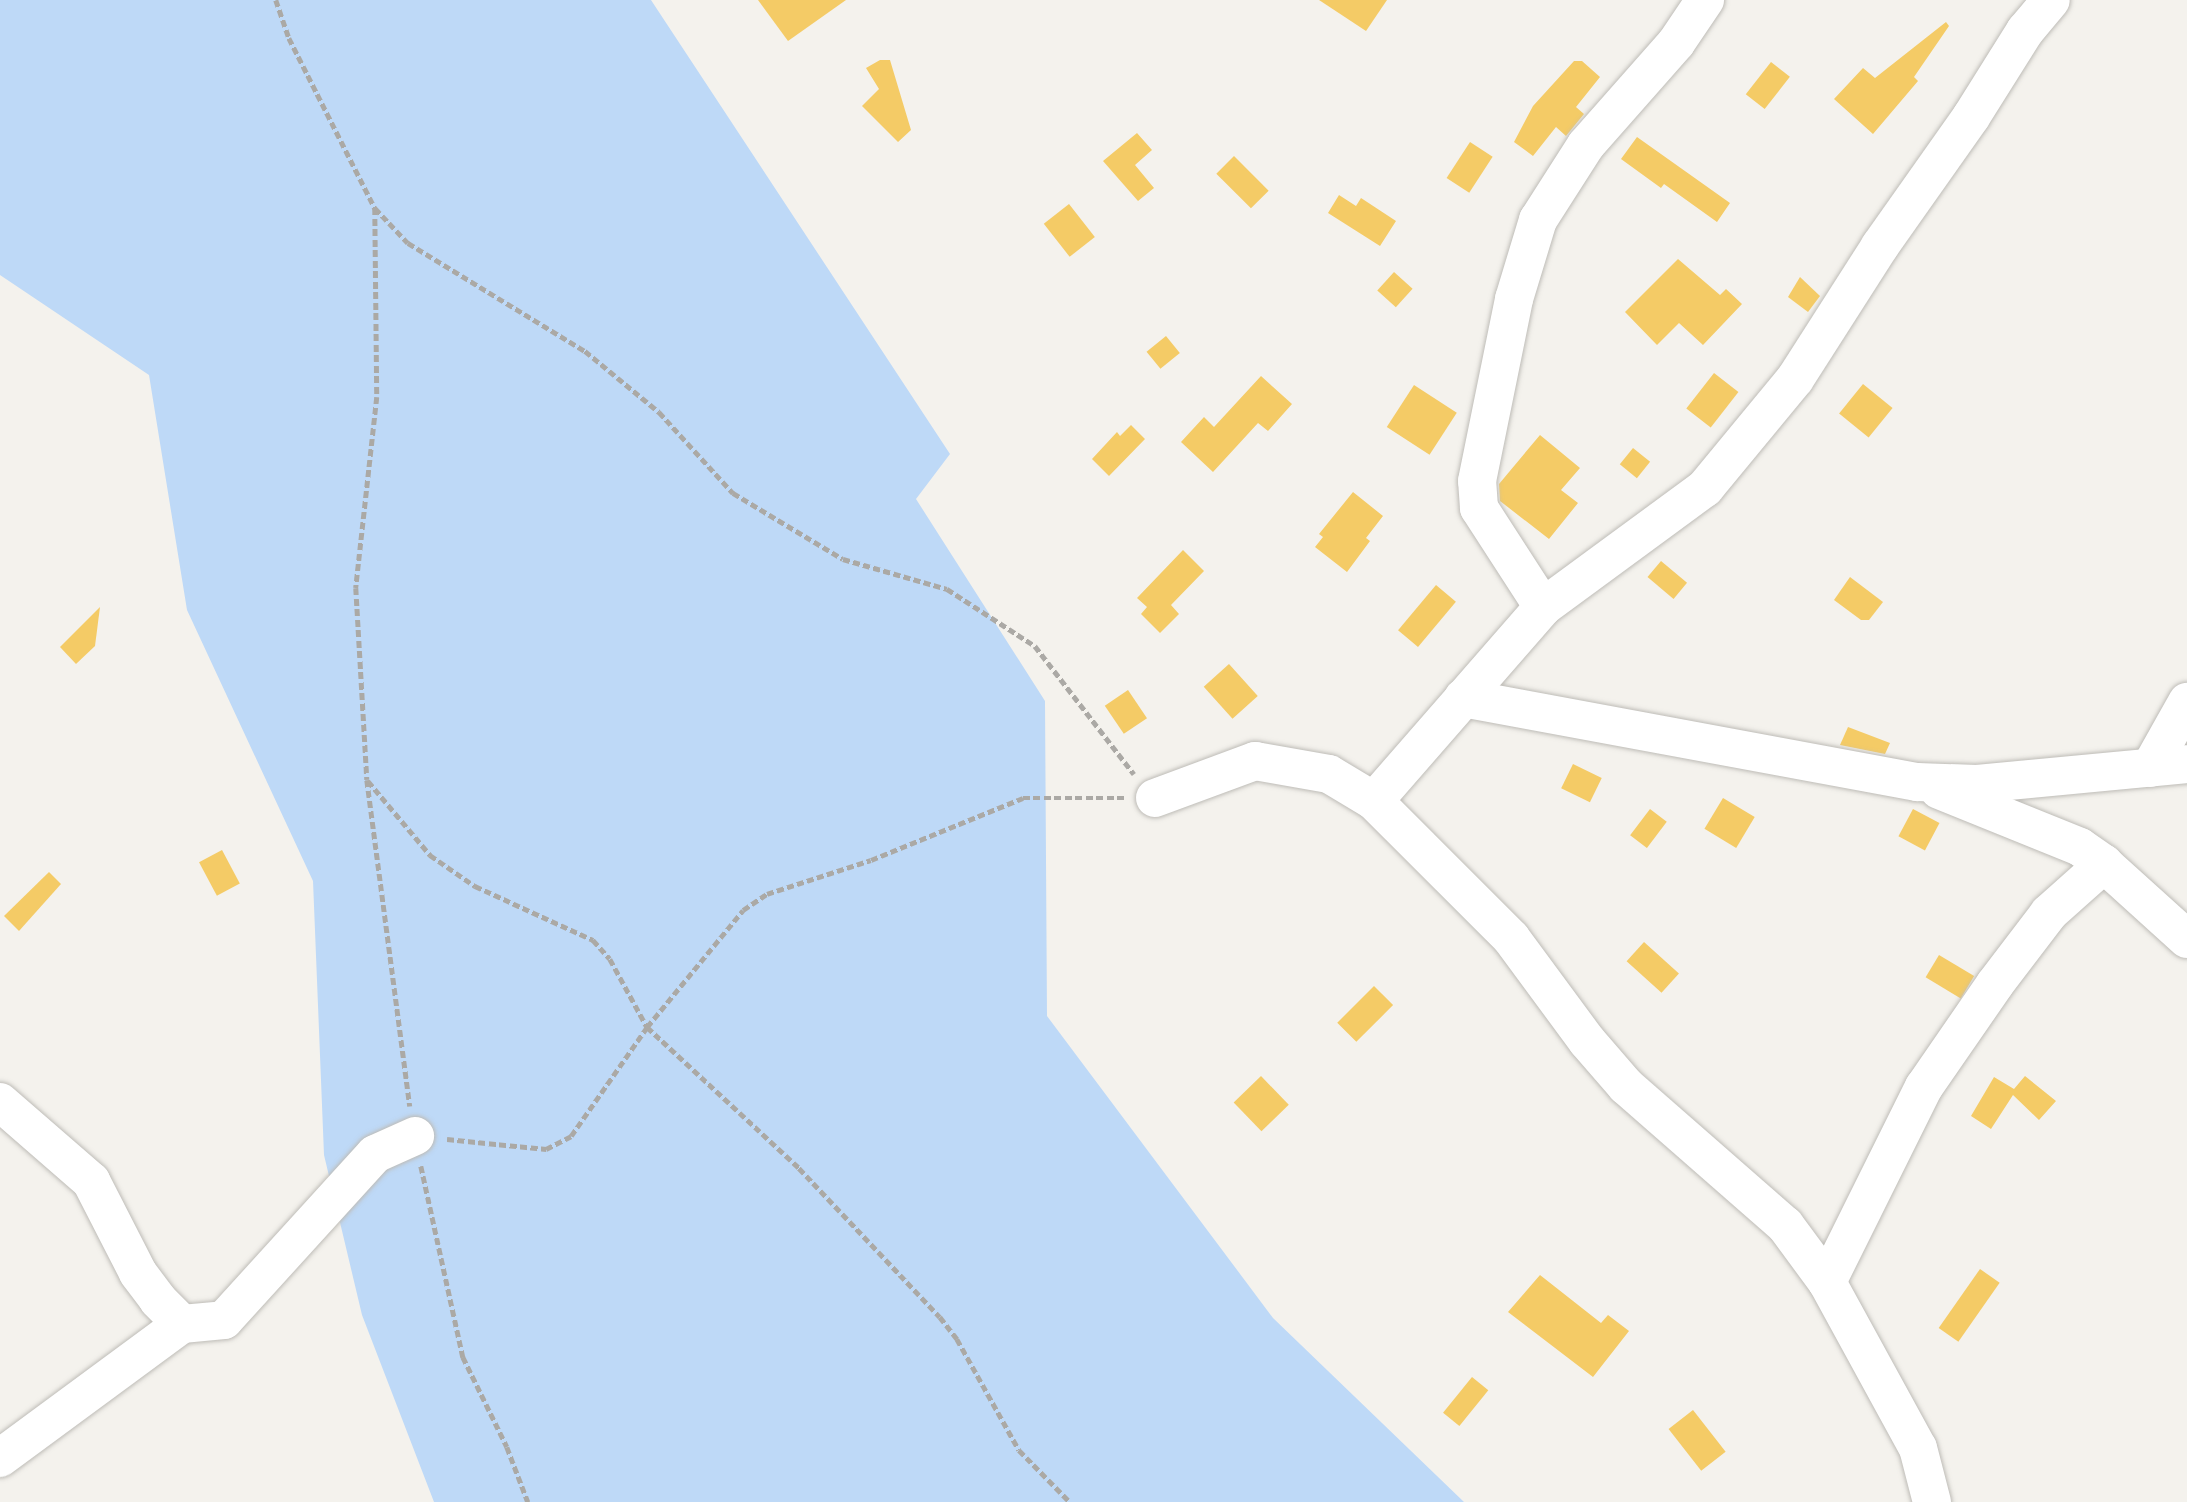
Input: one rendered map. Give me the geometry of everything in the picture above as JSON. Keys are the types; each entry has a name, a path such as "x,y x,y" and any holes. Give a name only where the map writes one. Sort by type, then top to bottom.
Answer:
{"lane":[{"path":"1543,607 1479,508 1477,481 1514,299 1538,220 1586,145 1676,43 1705,0"},
{"path":"1374,801 1543,607 1705,488 1795,379 1880,246 1971,117 2025,31 2052,0"},
{"path":"1463,698 1917,782 1977,784 2169,766 2187,702"},
{"path":"1155,798 1255,761 1329,774 1374,801 1511,938 1587,1041 1626,1086 1785,1225 1827,1282 1918,1448 1932,1502"},
{"path":"1917,782 2080,847 2104,864 2187,939"},
{"path":"1827,1282 1924,1087 1995,984 2049,914 2104,864"},
{"path":"0,1102 91,1181 138,1273 158,1300 182,1324"},
{"path":"0,1458 182,1324 224,1320 375,1154 415,1136"}],"path":[{"path":"276,0 289,38 375,208 408,243 585,351 659,412 733,493 843,559 947,589 1035,646 1116,753 1155,798"},
{"path":"375,208 377,397 356,588 368,780 415,1136 463,1357 507,1447 528,1502"},
{"path":"368,780 430,855 475,886 593,940 610,958 647,1027 799,1168 940,1317 957,1339 1019,1450 1070,1502"},
{"path":"415,1136 547,1149 560,1144 571,1136 647,1027 743,910 767,894 872,860 1023,798 1155,798"}],"water":[{"path":"0,0 651,0 950,454 916,499 1045,701 1047,1016 1273,1318 1464,1502 434,1502 362,1315 324,1155 313,881 187,610 149,375 0,275"}],"building":[{"path":"758,0 846,0 788,41"},
{"path":"1319,0 1387,0 1366,31"},
{"path":"1946,22 1949,26 1914,77 1918,81 1873,134 1834,99 1863,68 1875,78"},
{"path":"880,60 890,60 911,130 898,142 862,106 879,89 866,68"},
{"path":"1574,61 1582,61 1600,77 1576,107 1584,114 1566,136 1556,127 1533,156 1514,142 1533,106"},
{"path":"1771,62 1790,77 1765,109 1746,94"},
{"path":"1137,133 1152,150 1135,165 1154,188 1138,201 1103,161"},
{"path":"1637,137 1730,203 1717,222 1664,184 1661,188 1621,159"},
{"path":"1470,142 1493,157 1469,193 1447,178"},
{"path":"1234,156 1269,191 1251,208 1216,174"},
{"path":"1339,195 1356,206 1361,198 1396,221 1380,246 1328,213"},
{"path":"1069,204 1095,237 1070,257 1044,224"},
{"path":"1678,259 1720,295 1726,289 1742,304 1703,345 1679,323 1657,345 1625,312"},
{"path":"1394,272 1413,289 1396,307 1377,291"},
{"path":"1800,277 1820,296 1808,312 1788,297"},
{"path":"1166,336 1180,353 1160,369 1147,352"},
{"path":"1714,373 1738,392 1711,428 1686,408"},
{"path":"1261,376 1292,404 1268,431 1258,423 1213,472 1181,442 1204,417 1214,427"},
{"path":"1863,384 1893,408 1869,437 1839,414"},
{"path":"1414,385 1457,413 1430,455 1387,427"},
{"path":"1131,425 1145,439 1109,476 1092,459 1117,432 1120,436"},
{"path":"1540,435 1580,468 1561,490 1578,503 1549,539 1500,501 1499,484"},
{"path":"1633,448 1650,462 1637,478 1620,464"},
{"path":"1353,492 1383,516 1366,538 1370,541 1347,572 1315,547 1323,537 1319,534"},
{"path":"1183,550 1204,571 1171,605 1179,614 1160,633 1141,614 1147,607 1137,598"},
{"path":"1661,561 1687,583 1674,599 1648,577"},
{"path":"1850,577 1883,602 1869,620 1861,620 1834,600"},
{"path":"1436,585 1456,602 1418,647 1398,630"},
{"path":"100,607 95,646 76,664 60,647"},
{"path":"1229,664 1258,696 1233,719 1204,687"},
{"path":"1128,690 1147,718 1124,734 1105,706"},
{"path":"1848,727 1890,743 1885,754 1840,745"},
{"path":"1573,764 1602,778 1590,802 1561,788"},
{"path":"1723,798 1755,817 1736,848 1704,829"},
{"path":"1650,809 1667,822 1647,848 1630,835"},
{"path":"1913,809 1939,823 1925,850 1898,836"},
{"path":"222,850 240,884 217,896 199,862"},
{"path":"49,872 61,884 19,931 4,916"},
{"path":"1644,942 1679,973 1662,993 1627,961"},
{"path":"1939,955 1974,976 1961,998 1926,977"},
{"path":"1374,986 1393,1005 1356,1042 1337,1023"},
{"path":"1261,1076 1289,1105 1261,1131 1234,1102"},
{"path":"2025,1076 2056,1101 2039,1120 2013,1095 1991,1129 1971,1116 1994,1077 2014,1089"},
{"path":"1980,1269 2000,1283 1958,1342 1939,1328"},
{"path":"1540,1275 1601,1323 1608,1315 1629,1331 1593,1377 1508,1312"},
{"path":"1472,1377 1488,1390 1459,1426 1443,1413"},
{"path":"1693,1410 1726,1452 1701,1471 1669,1429"}]}
